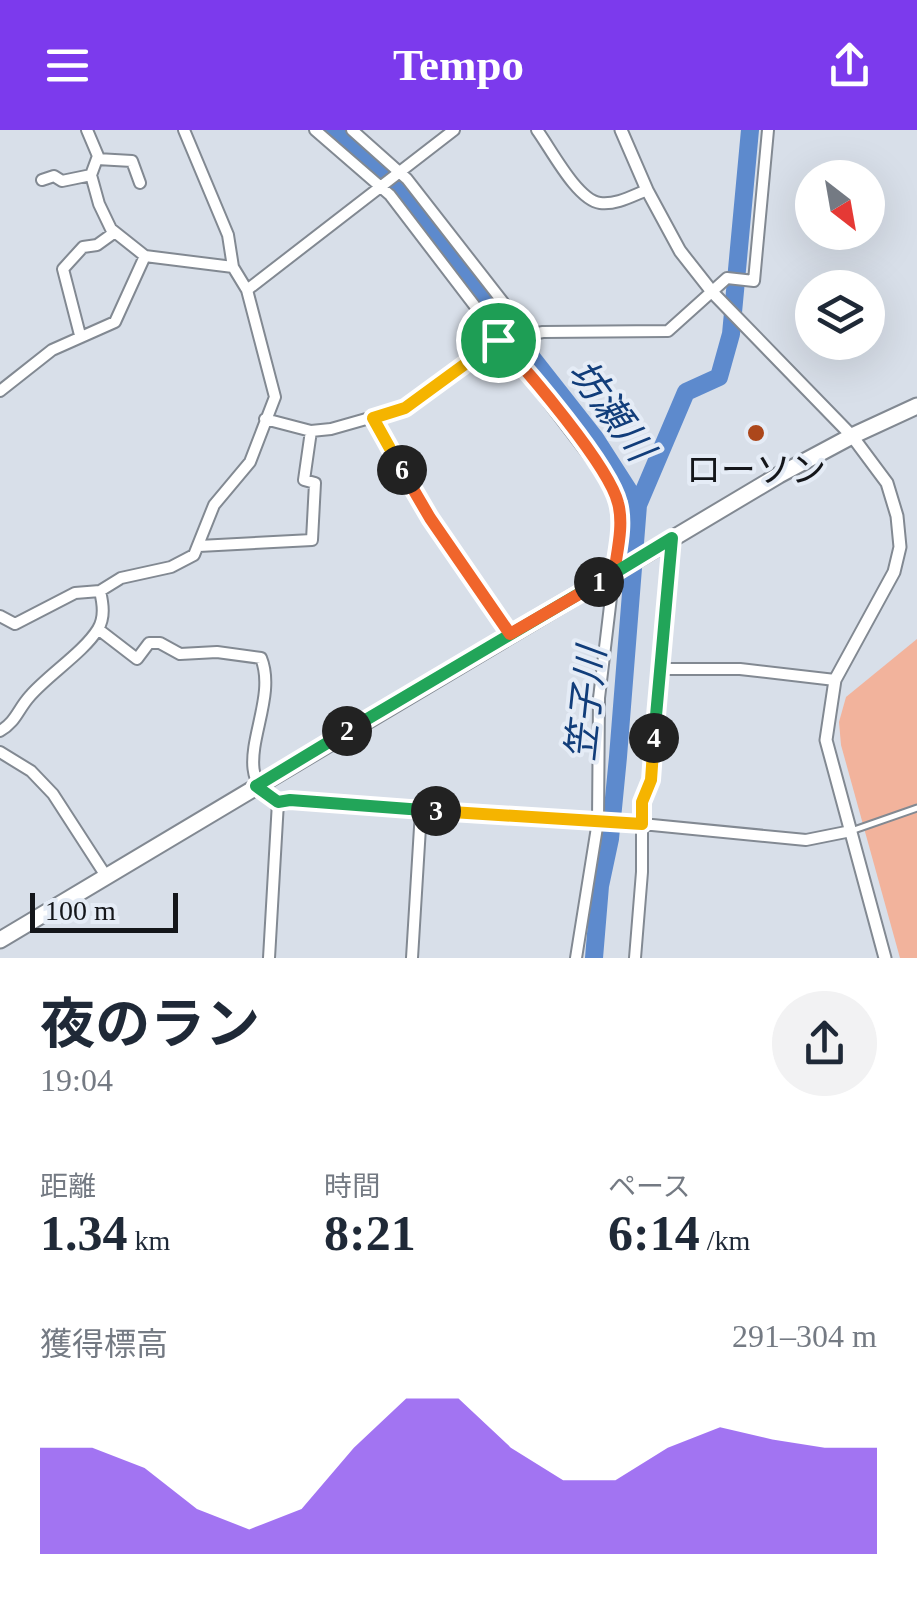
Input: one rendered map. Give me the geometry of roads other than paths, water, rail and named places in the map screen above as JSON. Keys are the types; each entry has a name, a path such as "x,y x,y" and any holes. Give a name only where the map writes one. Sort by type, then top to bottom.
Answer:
{"main road":[{"path":"0,940 667,542 852,436 917,406"}],"street":[{"path":"87,130 97,158 91,176 99,204 115,232 145,256 233,267"},
{"path":"0,616 15,624 75,592 100,591 121,578 188,560 199,546 214,505 250,462 275,396 247,290 233,267 228,235 184,130"},
{"path":"315,130 384,185 614,488 620,508 619,571 599,698 598,821 576,958"},
{"path":"352,130 399,172 524,334"},
{"path":"247,290 454,130"},
{"path":"537,130 583,194 595,203 610,203 647,190"},
{"path":"621,130 680,251 713,293 852,436 887,484 897,516 900,547 894,572 835,680 826,740 885,958"},
{"path":"265,420 311,430 342,428 405,408 501,339 524,334 668,331 727,278 754,281 768,130"},
{"path":"97,158 132,161 140,184"},
{"path":"42,180 54,176 62,181 91,176"},
{"path":"80,335 63,270 83,248 98,245 115,232"},
{"path":"0,391 52,350 115,322 145,256"},
{"path":"373,418 430,518 510,634"},
{"path":"199,546 312,540 315,483 304,480 311,430"},
{"path":"635,958 642,872 639,824 651,780 667,542"},
{"path":"0,731 12,725 29,696 98,629 104,611 100,591"},
{"path":"98,629 137,659 150,643 160,643 180,654 217,652 261,658 268,676 254,753 256,786 278,802 598,821 806,840 851,830"},
{"path":"660,669 740,669 835,680"},
{"path":"0,752 32,771 53,794 106,876"},
{"path":"269,958 278,802"},
{"path":"412,958 420,811"}],"lane":[{"path":"851,830 917,808"}],"waterway":[{"name":"坊瀬川","path":"332,130 396,185 595,438 638,505"},
{"name":"笠子川","path":"594,958 618,757 638,505 686,392 719,377 731,334 750,130"}],"place":[{"name":"ローソン","path":"756,433"}]}
